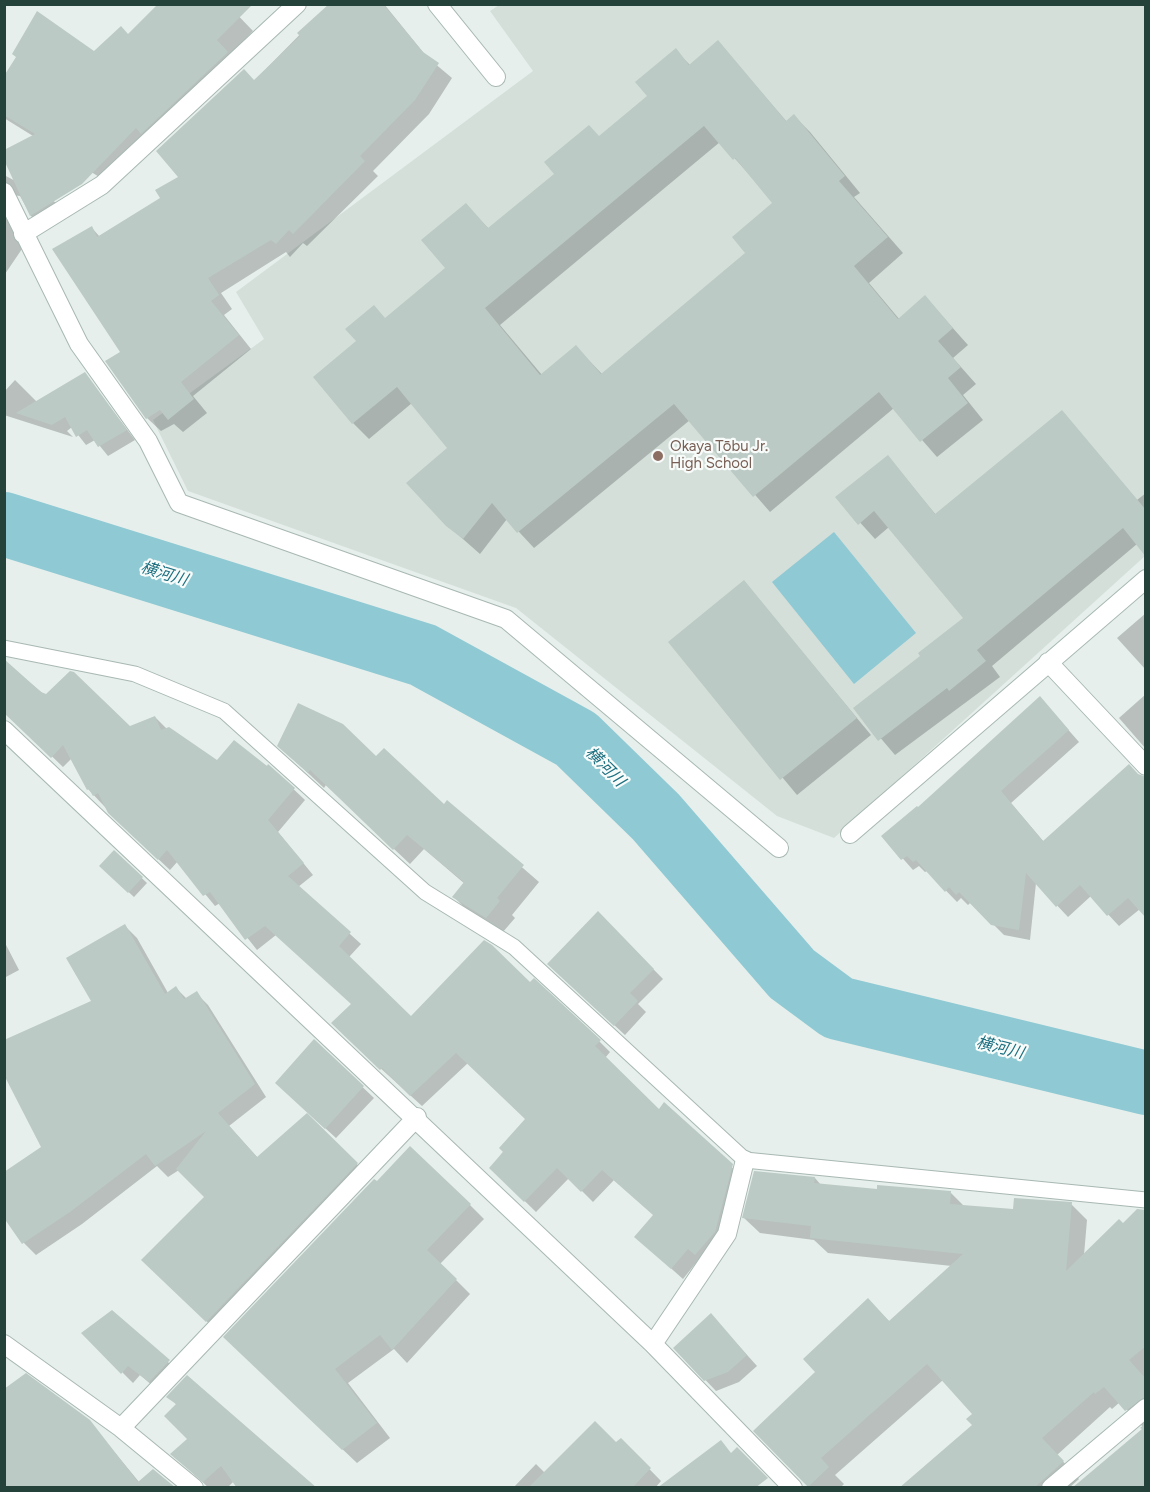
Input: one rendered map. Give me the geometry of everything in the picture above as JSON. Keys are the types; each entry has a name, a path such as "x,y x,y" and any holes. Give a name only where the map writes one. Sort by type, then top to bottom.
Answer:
{"street":[{"path":"23,234 102,185 297,4"},
{"path":"436,4 496,77"},
{"path":"4,192 79,344 148,441 179,503 506,619 779,848"},
{"path":"850,834 1146,579"},
{"path":"1048,662 1146,766"},
{"path":"4,730 417,1117 653,1344 793,1488"},
{"path":"122,1428 417,1117"},
{"path":"653,1344 727,1234 745,1160"},
{"path":"4,1344 122,1428 194,1488"},
{"path":"1051,1488 1146,1407"}],"lane":[{"path":"4,648 135,674 224,711 425,892 514,947 745,1160 1146,1200"}],"shaded area":[{"name":"Okaya Tōbu Jr. High School","path":"499,5 1145,5 1145,556 834,838 777,816 516,608 188,491 153,420 264,339 236,292 533,71 490,11"}],"water":[{"path":"834,532 916,633 854,684 772,582"}],"building":[{"path":"158,4 253,4 217,40 228,52 141,134 136,128 82,184 30,216 4,160 4,150 35,134 4,115 4,76 16,57 12,54 37,11 94,51 121,26 128,34"},
{"path":"329,4 383,4 423,52 439,63 415,100 360,156 365,161 293,234 289,230 276,244 271,240 208,278 219,295 211,301 239,335 181,382 194,399 168,420 160,410 146,419 105,361 120,352 52,249 92,226 97,237 160,198 155,190 178,177 156,151 244,69 254,80 300,36 297,33"},
{"path":"718,40 786,121 794,114 845,176 839,181 888,237 854,266 898,319 925,295 953,328 938,341 961,367 948,378 968,403 920,442 879,392 753,497 674,404 517,533 492,503 463,539 446,526 406,483 447,448 397,387 352,424 313,377 356,341 345,329 374,305 385,318 445,268 421,240 466,203 488,228 554,174 544,162 589,125 599,136 647,96 635,82 676,48 689,65","holes":["704,126 733,160 735,158 772,203 732,237 745,253 601,374 576,345 540,375 485,308"]},
{"path":"85,372 127,430 98,447 87,430 76,437 65,417 52,425 16,413"},
{"path":"1062,410 1146,510 1146,557 1123,528 977,650 986,661 949,691 947,688 878,741 853,708 920,656 918,653 963,618 874,511 858,525 835,497 888,455 935,514"},
{"path":"744,580 857,718 780,780 668,642"},
{"path":"4,659 46,694 70,671 74,672 130,726 155,716 161,730 169,727 217,760 234,740 267,766 268,764 295,788 268,820 304,863 288,876 351,932 339,946 411,1016 484,940 530,982 534,978 601,1040 595,1046 659,1109 664,1102 733,1164 715,1232 695,1255 688,1249 671,1269 634,1237 653,1215 602,1170 581,1192 557,1168 524,1202 489,1168 503,1152 499,1148 525,1119 456,1053 410,1096 382,1068 380,1070 331,1023 351,1004 265,926 245,940 210,892 203,896 167,850 158,860 108,813 98,793 93,796 89,789 87,790 63,745 51,758 4,713"},
{"path":"1040,696 1069,730 1001,791 1043,841 1129,764 1138,774 1146,777 1146,918 1128,898 1107,916 1080,885 1056,907 1026,873 1019,930 991,925 959,892 956,895 949,887 945,892 916,860 913,862 907,856 901,860 881,836 918,807"},
{"path":"298,703 343,724 376,756 384,748 444,804 447,800 524,865 497,898 500,901 486,918 452,897 464,882 407,835 393,850 310,770 308,773 277,746"},
{"path":"114,850 143,877 128,893 99,866"},
{"path":"598,911 654,969 630,993 638,1001 614,1026 547,964"},
{"path":"125,924 165,994 176,986 184,999 197,991 255,1084 218,1113 257,1157 307,1113 358,1163 206,1322 141,1260 204,1197 176,1169 206,1131 155,1166 146,1154 70,1212 22,1244 4,1218 4,1172 41,1147 4,1075 4,1040 91,1001 66,958"},
{"path":"314,1039 364,1086 325,1129 275,1083"},
{"path":"410,1146 471,1204 427,1250 457,1279 392,1350 380,1335 335,1369 377,1423 342,1450 223,1337 374,1179 377,1181"},
{"path":"754,1171 815,1177 814,1183 877,1189 877,1185 951,1191 950,1204 1013,1209 1014,1198 1072,1202 1066,1271 1119,1219 1123,1223 1137,1209 1146,1210 1146,1346 1129,1360 1146,1379 1146,1397 1125,1411 1104,1387 1095,1394 1094,1392 1042,1438 1064,1461 1034,1488 899,1488 972,1425 966,1419 972,1414 927,1364 821,1458 829,1467 808,1487 753,1431 815,1372 803,1359 868,1298 889,1321 963,1254 810,1238 811,1226 742,1218"},
{"path":"112,1310 170,1360 149,1382 128,1366 121,1374 81,1333"},
{"path":"711,1313 747,1355 728,1372 704,1381 673,1348"},
{"path":"26,1373 90,1420 138,1482 153,1469 176,1488 4,1488 4,1389"},
{"path":"187,1375 317,1488 237,1488 221,1466 203,1482 170,1454 187,1439 164,1416 176,1404 166,1397"},
{"path":"595,1421 616,1442 621,1438 651,1468 632,1488 528,1488"},
{"path":"1146,1423 1146,1488 1072,1488 1142,1429 1140,1428"},
{"path":"721,1440 731,1453 737,1447 768,1478 755,1488 657,1488"}],"waterway":[{"name":"横河川","path":"4,524 423,655 576,739 656,817 792,974 838,1008 1146,1083"}],"place":[{"name":"Okaya Tōbu Jr. High School","path":"658,456"}]}
